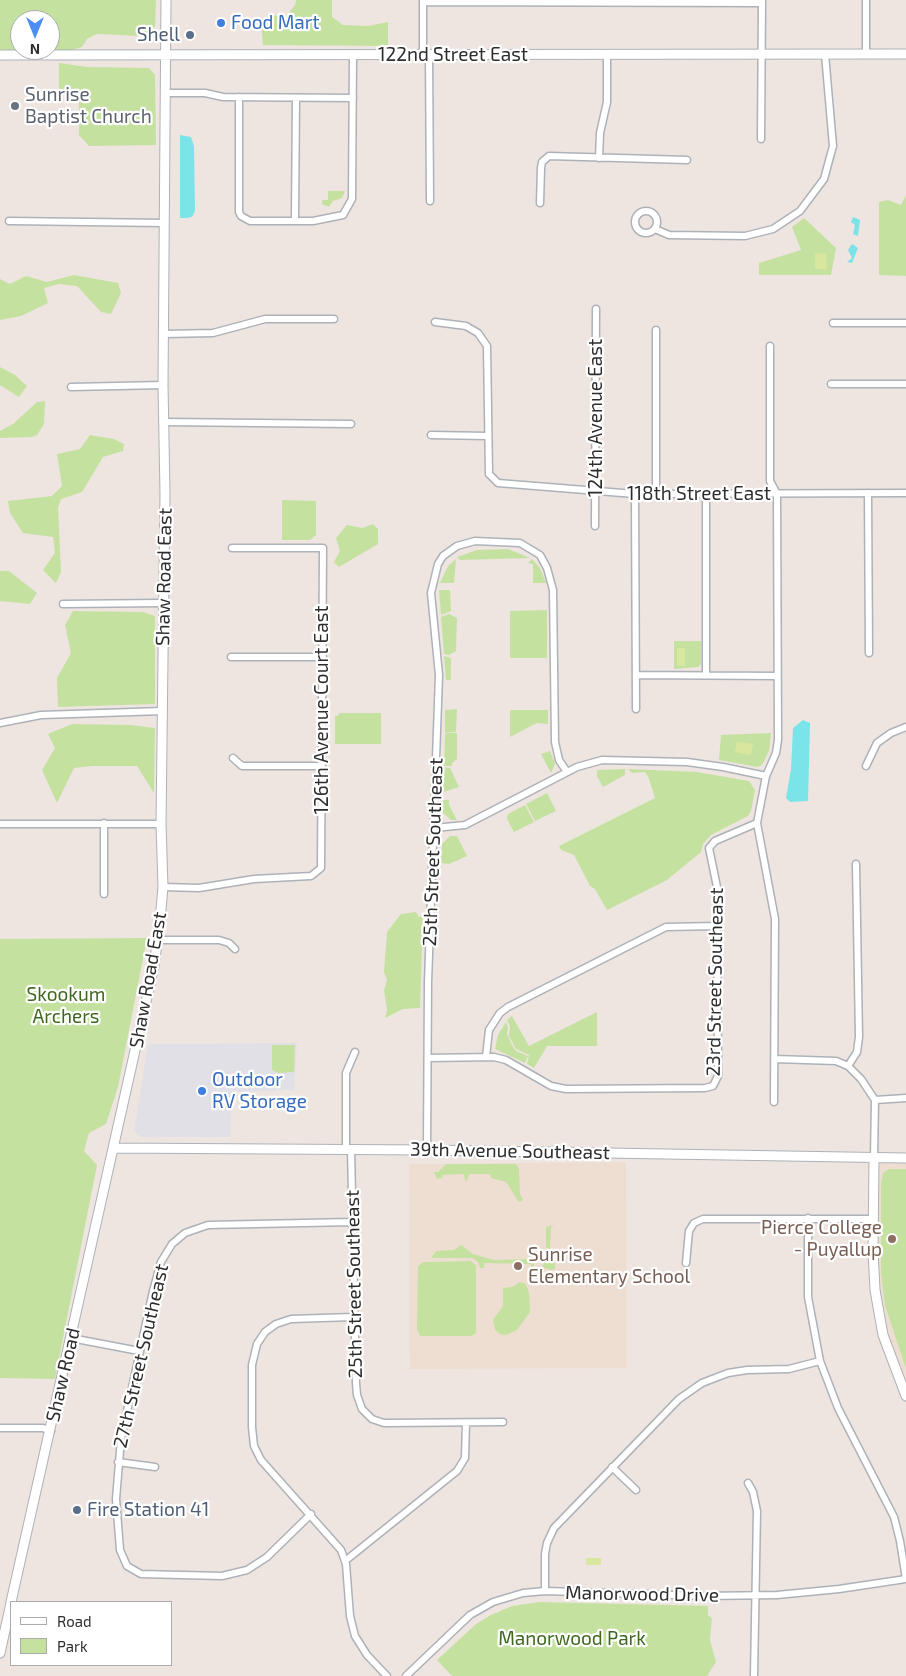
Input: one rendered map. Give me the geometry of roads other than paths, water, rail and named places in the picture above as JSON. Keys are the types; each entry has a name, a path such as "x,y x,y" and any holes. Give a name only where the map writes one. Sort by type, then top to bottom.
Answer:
{"main road":[{"name":"Shaw Road East","path":"114,1148 154,966 163,886 161,824 166,0"},
{"name":"122nd Street East","path":"0,55 906,54"},
{"name":"39th Avenue Southeast","path":"114,1148 348,1149 906,1158"},
{"name":"Shaw Road","path":"11,1601 114,1148"},
{"path":"874,1158 874,1282 880,1319 890,1357 906,1396"},
{"name":"Shaw Road","path":"0,1653 10,1608"}],"street":[{"path":"866,0 866,54"},
{"path":"430,201 423,1 762,2 761,139"},
{"path":"599,158 600,133 607,102 608,54"},
{"path":"655,229 669,235 745,236 773,229 800,211 824,179 832,152 833,136 825,54"},
{"path":"239,97 239,212 244,219 313,221 343,215 352,199 353,55"},
{"path":"165,93 205,93 222,97 353,98"},
{"path":"295,220 296,98"},
{"path":"540,202 541,168 544,160 549,156 687,160"},
{"path":"9,221 164,224"},
{"name":"124th Avenue East","path":"595,526 596,309"},
{"path":"164,334 213,333 265,319 334,319"},
{"path":"431,435 487,436 488,356 484,341 478,333 466,326 435,322"},
{"path":"833,323 906,323"},
{"path":"656,330 656,493"},
{"path":"770,346 770,481 777,494 777,748 766,776 757,823 775,919 774,1102"},
{"path":"831,384 906,384"},
{"path":"71,387 163,385"},
{"path":"164,422 351,424"},
{"name":"118th Street East","path":"487,436 489,474 493,480 502,484 635,494 906,493"},
{"path":"706,493 706,675"},
{"path":"868,493 869,653"},
{"path":"635,494 636,709"},
{"name":"25th Street Southeast","path":"427,1150 439,675 431,593 434,574 443,556 451,549 466,543 492,540 520,543 540,555 550,574 553,590 555,742 559,760 567,772"},
{"name":"126th Avenue Court East","path":"163,886 218,887 254,879 311,876 318,872 322,862 323,548 232,548"},
{"path":"63,604 162,603"},
{"path":"231,657 322,657"},
{"path":"636,675 777,676"},
{"path":"0,723 41,714 163,711"},
{"path":"866,766 877,743 891,733 906,727"},
{"path":"233,758 242,766 322,766"},
{"path":"434,828 465,825 567,772 593,762 629,759 705,764 766,776"},
{"path":"104,823 104,894"},
{"name":"23rd Street Southeast","path":"486,1057 506,1060 558,1088 705,1088 713,1086 718,1076 716,878 708,848 716,841 757,823"},
{"path":"0,824 161,824"},
{"path":"848,1066 857,1052 859,1037 856,864"},
{"path":"428,1058 486,1057 489,1030 500,1013 508,1007 666,927 717,926"},
{"path":"158,940 219,940 229,943 235,950"},
{"path":"348,1149 346,1073 355,1052"},
{"path":"775,1059 827,1060 848,1066 861,1079 875,1100 874,1158"},
{"path":"875,1100 906,1098"},
{"name":"25th Street Southeast","path":"348,1149 357,1395 362,1410 368,1416 384,1422 466,1422"},
{"path":"686,1264 689,1231 698,1221 717,1218 874,1219"},
{"path":"808,1218 808,1297 820,1361 838,1408 891,1511 900,1540 906,1579"},
{"name":"27th Street Southeast","path":"311,1514 267,1557 247,1570 222,1576 197,1576 146,1575 131,1569 124,1562 120,1550 116,1499 118,1462 125,1411 161,1262 167,1250 181,1236 208,1225 352,1222"},
{"path":"353,1318 290,1319 276,1324 265,1332 256,1344 252,1365 252,1427 254,1446 266,1468 337,1543 345,1561 355,1636 367,1655 387,1676"},
{"path":"71,1338 139,1351"},
{"path":"546,1591 545,1554 550,1535 559,1522 679,1399 702,1383 738,1371 788,1369 820,1361"},
{"path":"345,1561 457,1471 465,1458 466,1422 502,1422"},
{"path":"0,1428 43,1428 51,1431"},
{"path":"118,1462 155,1467"},
{"path":"612,1467 636,1490"},
{"path":"748,1483 753,1492 757,1511 754,1676"},
{"name":"Manorwood Drive","path":"406,1676 464,1620 485,1606 513,1595 546,1591 756,1596 808,1593 906,1579"}],"water":[{"path":"180,135 191,137 194,146 195,211 192,217 187,218 180,218"},
{"path":"853,217 860,220 858,236 853,234 855,225 851,222"},
{"path":"852,244 858,248 852,263 847,262 852,258 848,250"},
{"path":"803,720 810,723 808,801 790,802 786,798 791,769 793,728"}],"place":[{"name":"Food Mart","path":"221,23"},
{"name":"Shell","path":"190,35"},
{"name":"Sunrise Baptist Church","path":"15,106"},
{"name":"Outdoor RV Storage","path":"202,1091"},
{"name":"Pierce College - Puyallup","path":"892,1239"},
{"name":"Sunrise Elementary School","path":"518,1266"},
{"name":"Fire Station 41","path":"77,1510"}],"park label":[{"name":"Skookum Archers","path":"66,1006"},
{"name":"Manorwood Park","path":"572,1639"}]}
